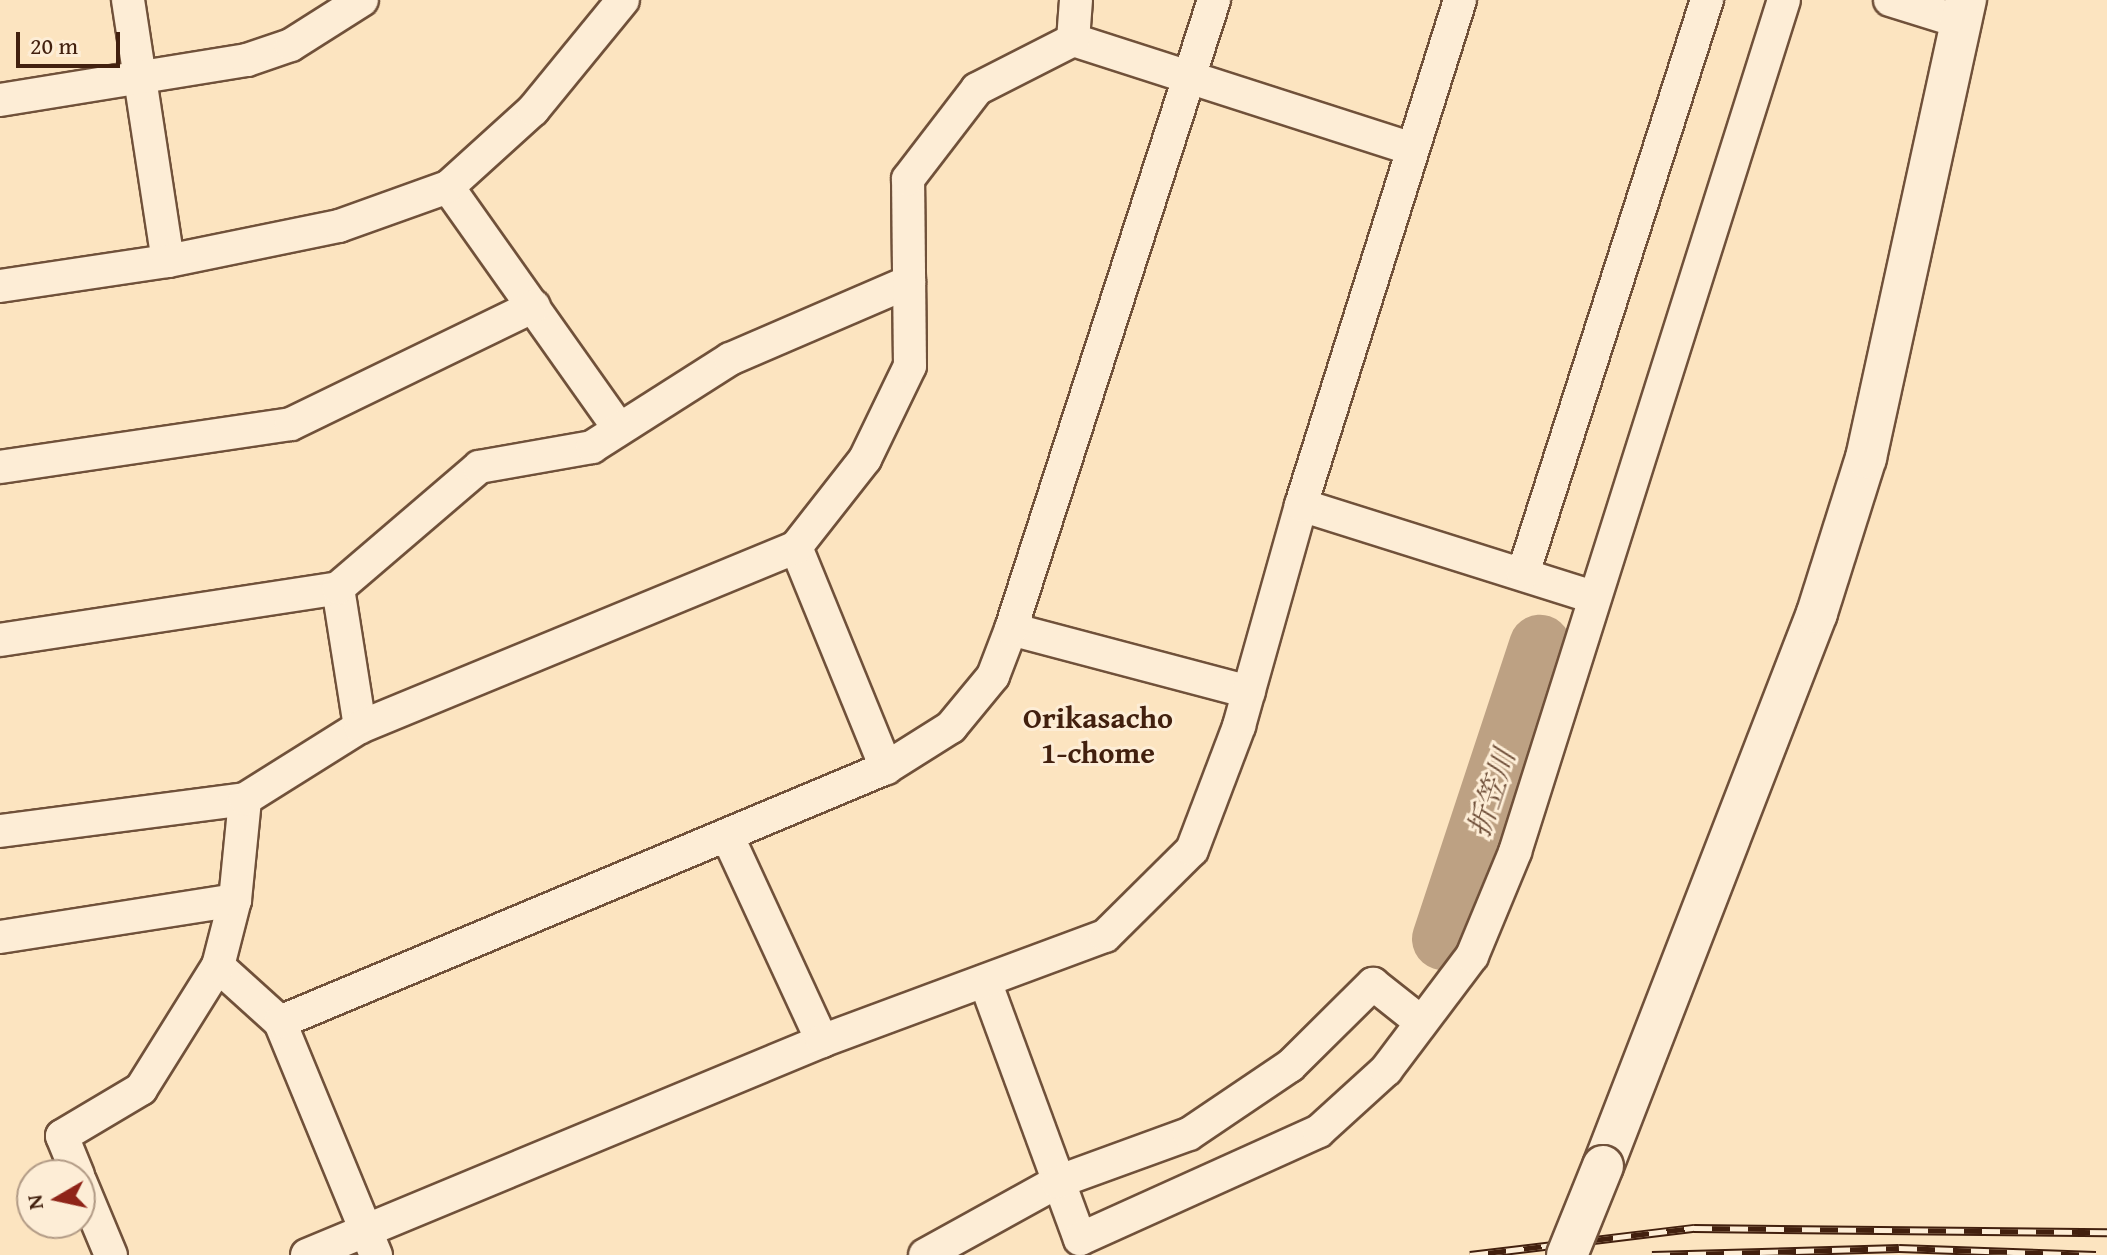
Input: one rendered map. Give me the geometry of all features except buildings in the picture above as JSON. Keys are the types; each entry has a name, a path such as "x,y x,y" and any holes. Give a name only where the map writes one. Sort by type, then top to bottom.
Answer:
{"street":[{"path":"128,0 168,261"},
{"path":"0,100 247,60 291,45 362,0"},
{"path":"0,286 168,261 339,226 448,187 533,110 623,0"},
{"path":"1073,40 1076,0"},
{"path":"280,1022 886,768 951,727 993,676 1011,629 1192,79 1214,0"},
{"path":"307,1255 371,1244 822,1041 1105,936 1192,850 1249,692 1301,505 1460,0"},
{"path":"1523,574 1707,0"},
{"path":"985,981 1080,1239 1319,1131 1386,1070 1472,956 1515,852 1784,0"},
{"path":"1567,1255 1822,599 1866,458 1964,11 1890,0"},
{"path":"0,831 245,799 360,727 796,547 865,459 910,366 908,179 977,89 1073,40 1412,149"},
{"path":"448,187 618,427"},
{"path":"0,640 338,588 479,467 592,447 618,427 730,359 909,282"},
{"path":"0,467 291,424 534,306"},
{"path":"1301,505 1593,597"},
{"path":"796,547 886,768"},
{"path":"338,588 360,727"},
{"path":"1011,629 1249,692"},
{"path":"71,1159 62,1136 141,1089 218,966 235,900 245,799"},
{"path":"727,835 822,1041"},
{"path":"0,937 235,900"},
{"path":"218,966 280,1022 371,1244"},
{"path":"925,1255 1057,1182 1189,1134 1290,1066 1373,984 1421,1022"},
{"path":"96,1219 111,1255"}],"waterway":[{"name":"折笠川","path":"1443,939 1540,646"}],"railway":[{"path":"1470,1255 1694,1228 2107,1232"},
{"path":"1652,1255 1899,1248 2096,1255"}],"district":[{"name":"Orikasacho 1-chome","path":"1098,734"}]}
